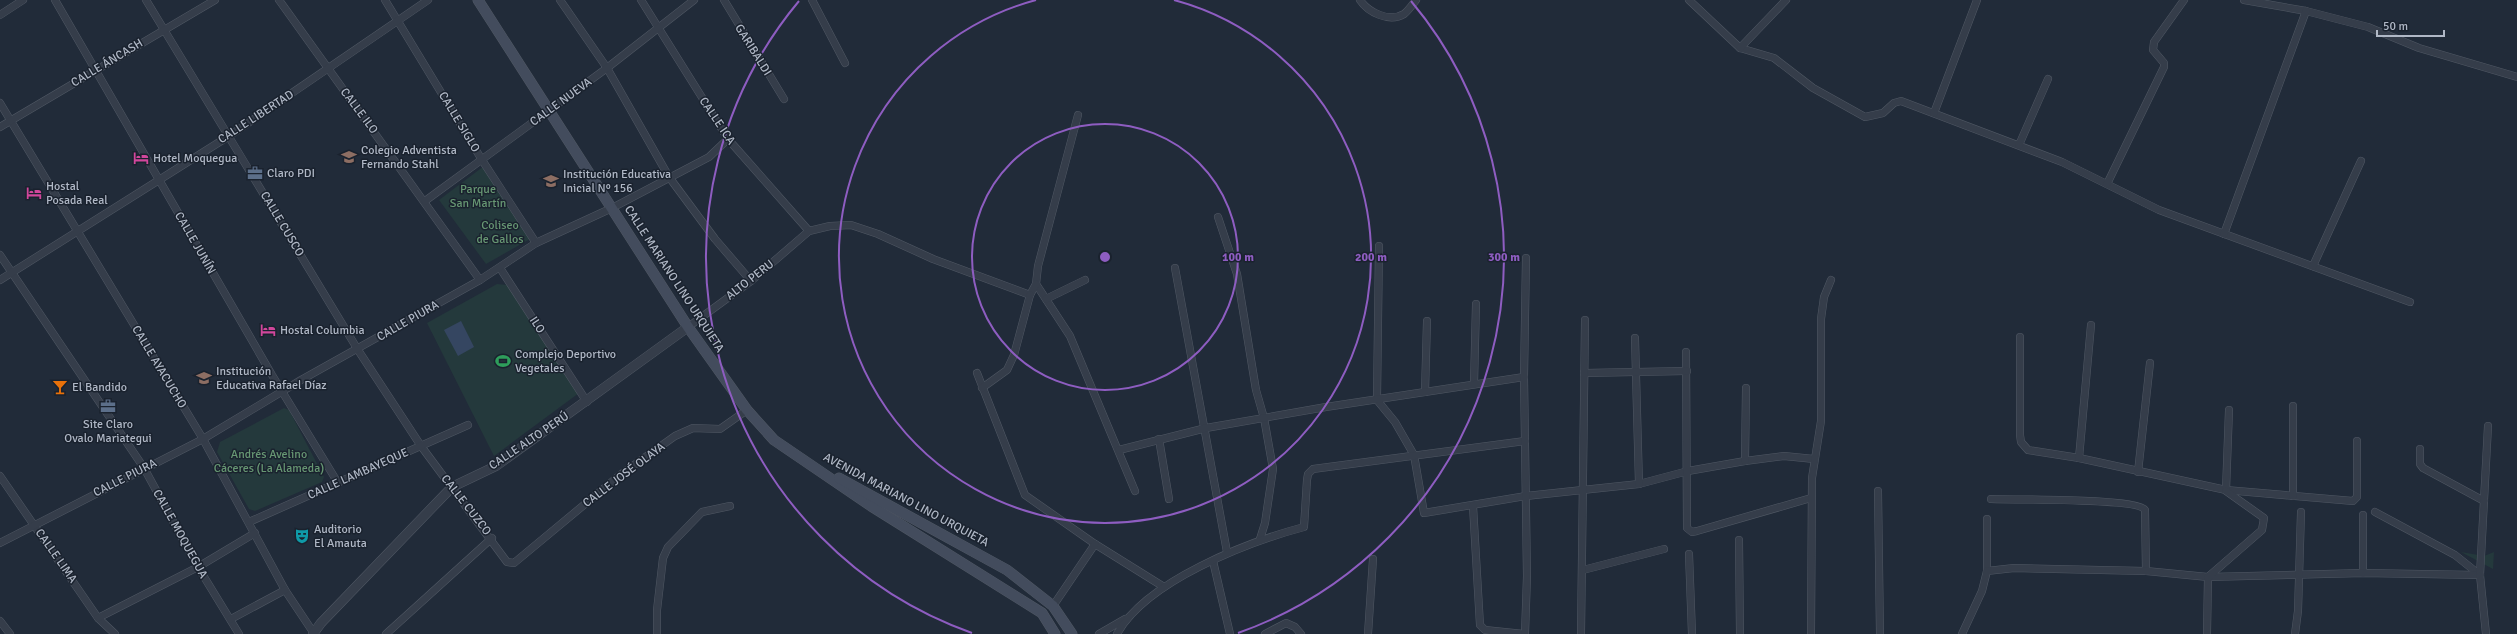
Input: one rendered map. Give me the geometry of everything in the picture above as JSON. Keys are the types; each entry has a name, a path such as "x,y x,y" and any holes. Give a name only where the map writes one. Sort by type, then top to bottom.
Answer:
{"main road":[{"name":"CALLE MARIANO LINO URQUIETA","path":"478,0 548,112 612,208 688,327 747,410 774,440 808,463"},
{"name":"AVENIDA MARIANO LINO URQUIETA","path":"808,463 863,489 1007,570 1053,606 1072,634"},
{"name":"AVENIDA MARIANO LINO URQUIETA","path":"808,463 871,506 1042,612 1055,634"}],"street":[{"path":"0,15 23,0"},
{"name":"CALLE JUNÍN","path":"55,0 272,375 338,483"},
{"name":"CALLE CUSCO","path":"146,0 358,350 421,446"},
{"name":"CALLE ÁNCASH","path":"0,127 215,0"},
{"name":"CALLE ILO","path":"279,0 425,201 480,280"},
{"name":"CALLE SIGLO","path":"384,0 482,160 536,243"},
{"name":"CALLE LIBERTAD","path":"0,280 78,233 158,179 229,136 428,0"},
{"path":"560,0 608,68 670,176 715,239 751,281"},
{"name":"CALLE ICA","path":"641,0 728,139 809,231"},
{"name":"CALLE NUEVA","path":"425,201 608,68 657,27 694,0"},
{"name":"GARIBALDI","path":"724,0 784,99"},
{"path":"812,0 845,63"},
{"path":"1360,0 1374,13 1391,17 1403,14 1416,0"},
{"path":"1689,0 1740,48 1774,58 1813,88 1866,117 1883,113 1894,103 1901,101 1934,112 1984,134 2019,145 2107,184 2159,210 2410,302"},
{"path":"1740,48 1786,0"},
{"path":"1934,112 1977,0"},
{"path":"2107,184 2164,68 2164,63 2153,50 2154,42 2184,0"},
{"path":"2244,0 2306,11 2368,26 2419,48 2517,77"},
{"path":"2224,234 2306,11"},
{"path":"2019,145 2048,79"},
{"name":"CALLE AYACUCHO","path":"0,103 203,439 285,590 313,633"},
{"path":"982,388 1007,370 1014,355 1030,296 1036,284 1038,266 1078,115"},
{"name":"CALLE PIURA","path":"0,543 33,524 203,439 283,391 480,280 536,243 612,208 670,176 709,157 728,139"},
{"path":"2313,266 2360,161"},
{"path":"1218,217 1237,274 1256,390 1264,418 1273,469 1265,523 1260,539"},
{"path":"809,231 830,226 851,225 1030,296"},
{"name":"ALTO PERU","path":"688,327 751,281 809,231"},
{"path":"1379,246 1377,400 1414,455 1424,513 1474,506 1526,496 1639,484 1688,471 1745,461 1784,456 1814,459"},
{"name":"CALLE MOQUEGUA","path":"0,254 144,468 198,567 239,634"},
{"path":"1474,506 1480,625 1485,630 1524,634 1526,496 1524,377 1526,258"},
{"name":"ILO","path":"500,268 586,402"},
{"path":"1175,268 1206,428 1227,552"},
{"path":"1046,299 1085,280"},
{"path":"1811,634 1811,498 1814,459 1821,421 1821,319 1824,298 1831,280"},
{"path":"1036,284 1070,336 1135,491"},
{"path":"1474,384 1476,304"},
{"path":"1581,634 1585,320"},
{"path":"1425,392 1427,321"},
{"path":"2079,458 2091,325"},
{"name":"CALLE ALTO PERÚ","path":"313,633 452,488 496,466 688,327"},
{"path":"2020,337 2021,442 2028,450 2079,458 2226,490 2348,501 2355,500 2357,496 2356,441"},
{"path":"1635,338 1639,484"},
{"path":"1686,352 1688,471 1687,528 1692,532 1811,498"},
{"path":"2138,472 2150,363"},
{"path":"1584,373 1687,371"},
{"path":"977,373 1025,495 1095,544 1164,587"},
{"path":"1119,450 1206,428 1326,406 1377,400 1524,377"},
{"path":"1745,461 1746,388"},
{"path":"2293,406 2293,496"},
{"name":"CALLE JOSÉ OLAYA","path":"511,563 620,475 676,436 693,428 720,429 747,410"},
{"path":"2226,490 2229,410"},
{"name":"CALLE LAMBAYEQUE","path":"249,522 468,425"},
{"path":"2486,634 2480,574 2488,426"},
{"path":"1159,439 1169,499"},
{"path":"1099,634 1125,619 1164,587 1227,552 1240,549 1260,539 1304,527 1307,480 1308,474 1313,469 1525,441"},
{"name":"CALLE CUZCO","path":"421,446 492,538 507,562 511,563"},
{"path":"2420,449 2420,464 2423,468 2484,501"},
{"name":"CALLE LIMA","path":"0,476 98,618 115,634"},
{"path":"2208,634 2208,577 2262,530 2265,522 2264,518 2226,490"},
{"path":"1878,491 1880,634"},
{"path":"1991,499 2106,502 2139,505 2145,510 2146,571"},
{"path":"656,634 657,610 664,558 668,547 702,512 730,506"},
{"path":"2295,634 2301,512"},
{"path":"2375,512 2455,555 2480,574"},
{"path":"2363,515 2363,574"},
{"path":"1962,634 1982,591 1987,570 1987,519"},
{"path":"98,618 198,567 255,533"},
{"path":"386,634 492,538"},
{"path":"1739,540 1740,634"},
{"path":"1053,606 1095,544"},
{"path":"1583,570 1664,549"},
{"path":"1689,554 1692,634"},
{"path":"1368,634 1373,559"},
{"path":"1213,560 1230,634"},
{"path":"1987,570 2014,568 2146,571 2208,577 2299,574 2480,574"},
{"path":"231,619 285,590"},
{"path":"1117,634 1125,619"},
{"path":"0,621 10,634"},
{"path":"1264,634 1286,623 1295,627 1301,634"}],"green space":[{"path":"484,166 530,239 486,264 439,200"},
{"name":"Complejo Deportivo Vegetales","path":"497,284 508,285 579,393 494,456 427,323"},
{"name":"Andrés Avelino Cáceres (La Alameda)","path":"284,408 289,410 324,477 322,482 255,511 249,509 217,452 220,442"},
{"path":"2461,552 2484,556 2494,552 2493,569"}],"water":[{"path":"461,321 474,347 458,356 444,330"}],"place":[{"name":"Colegio Adventista Fernando Stahl","path":"349,157"},
{"name":"Hotel Moquegua","path":"141,158"},
{"name":"Claro PDI","path":"255,173"},
{"name":"Institución Educativa Inicial Nº 156","path":"551,181"},
{"name":"Hostal Posada Real","path":"34,193"},
{"name":"Hostal Columbia","path":"268,330"},
{"name":"Complejo Deportivo Vegetales","path":"503,361"},
{"name":"Institución Educativa Rafael Díaz","path":"204,378"},
{"name":"El Bandido","path":"60,387"},
{"name":"Site Claro Ovalo Mariategui","path":"108,406"},
{"name":"Auditorio El Amauta","path":"302,536"}],"park label":[{"name":"Parque San Martín","path":"478,196"},
{"name":"Coliseo de Gallos","path":"500,232"}]}
